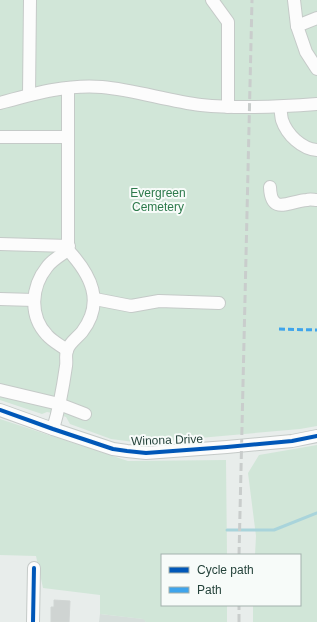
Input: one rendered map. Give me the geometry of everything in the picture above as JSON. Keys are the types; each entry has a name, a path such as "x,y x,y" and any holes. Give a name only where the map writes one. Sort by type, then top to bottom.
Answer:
{"street":[{"path":"29,95 30,0"},
{"path":"212,0 228,22 228,107"},
{"path":"294,0 297,26 306,52 317,69"},
{"path":"297,26 317,18"},
{"path":"0,103 49,90 85,86 102,87 201,105 228,107 280,107 317,104"},
{"path":"53,429 59,404 67,350 87,325 92,315 94,299 89,279 69,248 68,88"},
{"path":"280,107 282,120 290,134 301,145 317,150"},
{"path":"0,137 68,137"},
{"path":"270,187 270,196 276,204 284,205 307,200 317,200"},
{"path":"0,244 69,248"},
{"path":"67,350 46,335 35,314 34,300 38,280 47,267 69,248"},
{"path":"0,299 34,300"},
{"path":"94,299 131,306 159,301 219,303"},
{"path":"0,390 59,404 86,414"},
{"name":"Winona Drive","path":"0,410 113,449 146,453 243,446 317,436"},
{"path":"33,622 34,568"}],"shaded area":[{"path":"100,614 144,619 146,622 99,622"}],"green space":[{"name":"Evergreen Cemetery","path":"0,0 317,0 317,426 300,429 154,442 134,442 111,439 70,424 66,417 47,412 42,414 0,400"},
{"path":"0,419 128,461 226,460 227,554 161,554 161,606 227,606 227,622 146,622 143,619 100,614 100,595 43,588 36,556 0,555"},
{"path":"317,445 317,622 253,622 253,606 301,606 301,554 255,554 256,536 248,473 259,455"}],"building":[{"path":"54,600 70,601 69,622 51,622 51,607 54,607"}],"waterway":[{"path":"227,530 274,530 317,513"}],"railway":[{"path":"239,554 252,0"},
{"path":"239,606 239,622"}],"marked path":[{"path":"279,329 317,330"}],"cycle path":[{"path":"0,410 113,449 146,453 292,441 317,436"},
{"path":"33,622 34,568"}]}
